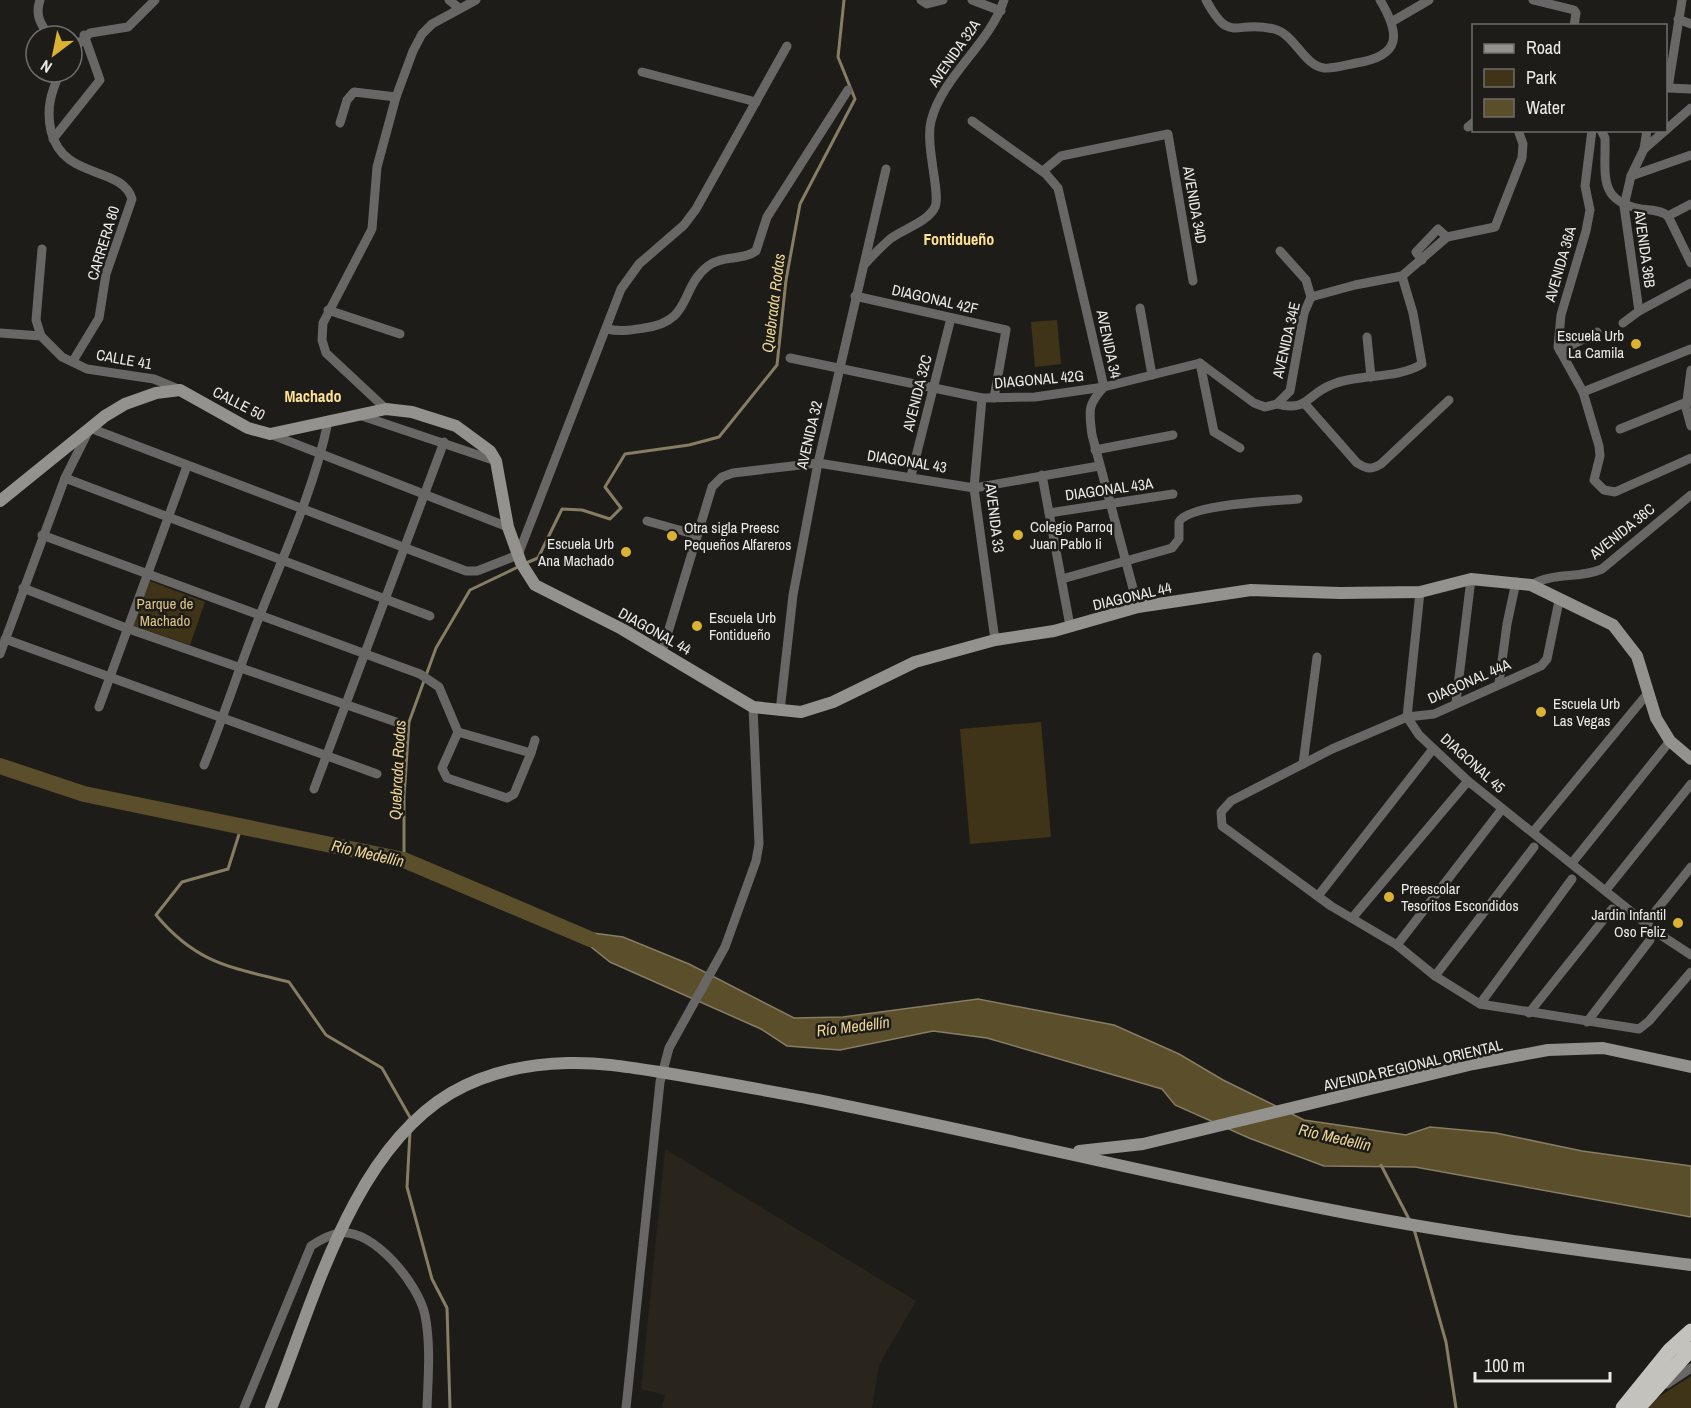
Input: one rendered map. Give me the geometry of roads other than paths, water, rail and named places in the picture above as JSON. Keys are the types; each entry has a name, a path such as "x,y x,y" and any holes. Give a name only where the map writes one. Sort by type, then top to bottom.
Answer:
{"highway":[{"path":"1623,1408 1670,1350 1691,1331"},
{"path":"1639,1408 1691,1349"}],"main road":[{"name":"CALLE 50","path":"180,390 248,428 270,434 386,410 412,412 456,426 490,451 495,461"},
{"path":"0,501 90,428 125,404 156,393 180,390"},
{"path":"495,461 508,527 519,559"},
{"name":"DIAGONAL 44","path":"519,559 535,585 662,652 753,707 801,712 833,702 915,662 995,640 1071,626 1138,607 1251,590 1340,593 1420,592 1471,579 1516,582 1531,585 1613,625 1637,656 1656,718 1670,741 1691,759"},
{"name":"AVENIDA REGIONAL ORIENTAL","path":"1062,1151 1106,1150 1143,1144 1473,1064 1548,1050 1604,1048 1691,1067"},
{"path":"271,1408 326,1265 370,1175 392,1144 420,1114 451,1093 510,1069 572,1063 614,1065 920,1120 1274,1198 1395,1222 1691,1265"}],"street":[{"path":"40,0 38,16 42,24"},
{"path":"54,139 98,86 100,80 84,35 128,27 154,0"},
{"path":"449,0 459,8"},
{"path":"386,410 326,353 322,340 323,323 372,229 377,167 396,97 422,34 432,24 476,0"},
{"path":"921,0 927,4 943,0"},
{"path":"972,0 1000,11"},
{"name":"AVENIDA 32A","path":"861,268 892,238 928,215 934,208 937,198 930,163 931,122 936,106 986,38 1004,0"},
{"path":"1206,0 1217,20 1224,27 1275,29 1289,38 1314,64 1324,68 1369,61 1383,56 1390,48 1396,37 1393,21 1380,0"},
{"path":"1393,21 1429,0"},
{"path":"1533,0 1574,10 1576,14 1574,24"},
{"path":"1682,0 1668,88 1691,89"},
{"path":"1678,19 1691,24"},
{"path":"0,654 42,535 65,478 90,428 300,510 466,571 477,571 519,559 621,289 639,264 684,225 696,209 787,46"},
{"path":"642,72 756,102"},
{"path":"54,139 49,100 55,84"},
{"path":"607,329 622,331 663,324 676,316 703,270 710,264 756,251 767,217 848,90"},
{"path":"340,123 347,100 354,92 396,97"},
{"name":"AVENIDA 36B","path":"1667,129 1691,108"},
{"name":"AVENIDA 34","path":"972,121 1043,171 1058,188 1104,387 1093,400 1089,411 1095,450 1128,561 1138,607"},
{"path":"1311,297 1331,290 1402,276 1447,237 1495,227 1522,158 1523,144 1519,132"},
{"name":"AVENIDA 36A","path":"1560,351 1558,346 1561,315 1590,210 1585,186 1592,132"},
{"path":"1602,132 1605,138 1607,189 1611,196 1624,206 1662,212 1668,216 1691,263"},
{"path":"1644,149 1647,132"},
{"name":"AVENIDA 36B","path":"1639,310 1624,206 1631,176 1644,149 1663,132"},
{"name":"AVENIDA 34D","path":"1043,171 1061,156 1168,134 1193,281"},
{"name":"CARRERA 80","path":"54,139 59,152 72,162 120,183 129,190 132,199 106,274 99,318 73,361"},
{"path":"1631,176 1691,155"},
{"name":"AVENIDA 32","path":"780,711 793,596 818,463 861,268 876,222 886,169"},
{"path":"1668,216 1691,204"},
{"path":"0,333 41,336 36,320 42,249"},
{"name":"AVENIDA 34E","path":"1277,404 1290,391 1304,313 1311,297 1306,280 1280,251"},
{"path":"1200,363 1254,403 1265,407 1277,404 1297,407 1305,404 1331,385 1419,366 1422,361 1413,313 1402,276"},
{"path":"1623,323 1639,310 1691,283"},
{"name":"DIAGONAL 42F","path":"855,296 1007,332 994,398"},
{"path":"1140,308 1152,375"},
{"path":"328,310 400,334"},
{"name":"AVENIDA 32C","path":"911,476 951,318"},
{"path":"1597,332 1560,351 1583,392 1599,446 1600,456 1594,480 1604,490 1615,492 1691,458"},
{"name":"CALLE 41","path":"41,336 62,357 93,370 154,380 180,390"},
{"path":"1367,338 1371,377"},
{"path":"1583,392 1691,349"},
{"name":"DIAGONAL 42G","path":"790,358 934,390 982,398 1035,397 1104,387 1200,363"},
{"path":"1200,363 1214,432 1240,448"},
{"path":"1691,370 1686,408 1691,426"},
{"name":"AVENIDA 33","path":"982,398 974,488 995,640"},
{"path":"1305,404 1357,463 1366,469 1381,464 1449,400"},
{"path":"1620,429 1687,402"},
{"path":"362,416 495,461"},
{"path":"204,765 242,669 259,617 283,562 321,455 328,422"},
{"path":"270,434 508,527"},
{"path":"1095,450 1173,435"},
{"path":"314,789 444,442"},
{"name":"DIAGONAL 43","path":"697,536 712,487 722,477 733,473 818,463 911,476 974,488 1099,466"},
{"path":"99,707 108,677 187,466"},
{"path":"1042,475 1071,626"},
{"path":"65,478 168,519 430,616"},
{"name":"DIAGONAL 43A","path":"1049,513 1173,494"},
{"name":"AVENIDA 36C","path":"1531,585 1543,578 1592,573 1602,569 1691,495"},
{"path":"1062,579 1172,548 1179,539 1179,522 1185,515 1221,507 1298,499"},
{"path":"647,521 697,536 662,652"},
{"path":"42,535 259,617 420,674 439,687 458,732 442,768 447,778 507,798 514,794 535,740"},
{"path":"1456,702 1471,579"},
{"path":"1499,683 1506,624 1516,582"},
{"path":"23,588 126,628 396,722"},
{"path":"1420,592 1407,717 1303,764 1231,801 1221,812 1222,826 1318,896 1398,945 1435,976 1480,1004 1639,1029 1649,1021 1691,972"},
{"name":"DIAGONAL 44A","path":"1407,717 1429,716 1541,666 1547,659 1559,600"},
{"path":"5,639 377,774"},
{"path":"1303,764 1317,657"},
{"path":"1533,832 1648,693"},
{"path":"626,1408 660,1082 669,1048 725,946 751,879 759,844 753,707"},
{"name":"DIAGONAL 45","path":"1407,717 1433,749 1468,781 1646,923 1690,951"},
{"path":"458,732 531,753"},
{"path":"1572,863 1670,741"},
{"path":"1318,896 1433,749"},
{"path":"1353,917 1468,781"},
{"path":"1606,890 1691,784"},
{"path":"1398,945 1502,809"},
{"path":"1435,976 1534,847"},
{"path":"1646,923 1691,867"},
{"path":"1480,1004 1572,879"},
{"path":"1529,1013 1612,909"},
{"path":"1587,1022 1650,940"},
{"path":"244,1408 311,1246 327,1236 340,1233 365,1237 376,1246 415,1290 425,1314 429,1356 426,1408"},
{"path":"1639,1408 1691,1368"}],"water":[{"path":"570,930 623,937 689,964 794,1018 843,1017 978,999 1114,1025 1179,1054 1223,1080 1304,1120 1406,1135 1430,1127 1496,1133 1582,1151 1691,1166 1691,1217 1415,1167 1324,1166 1249,1138 1175,1105 1162,1089 987,1038 933,1031 840,1050 787,1046 761,1029 610,962"}],"waterway":[{"name":"Quebrada Rodas","path":"526,563 538,558 562,509 582,510 610,519 621,508 605,487 625,454 689,445 719,437 777,365 786,280 800,204 855,99 838,57 844,0"},
{"name":"Quebrada Rodas","path":"404,860 404,797 409,722 436,648 470,590 520,566"},
{"name":"Río Medellín","path":"0,766 84,794 404,860 590,939"},
{"path":"241,828 228,869 182,882 156,915 171,931 201,954 232,967 289,982 326,1035 382,1068 411,1119"},
{"path":"410,1132 407,1187 432,1279 447,1308 450,1408"},
{"path":"1381,1165 1410,1221"},
{"path":"1414,1229 1446,1342 1456,1408"}],"place":[{"name":"Escuela Urb La Camila","path":"1636,344"},
{"name":"Colegio Parroq Juan Pablo Ii","path":"1018,535"},
{"name":"Otra sigla Preesc Pequeños Alfareros","path":"672,536"},
{"name":"Escuela Urb Ana Machado","path":"626,552"},
{"name":"Escuela Urb Fontidueño","path":"697,626"},
{"name":"Escuela Urb Las Vegas","path":"1541,712"},
{"name":"Preescolar Tesoritos Escondidos","path":"1389,897"},
{"name":"Jardin Infantil Oso Feliz","path":"1678,923"}],"district":[{"name":"Fontidueño","path":"959,239"},
{"name":"Machado","path":"313,396"}],"park label":[{"name":"Parque de Machado","path":"165,612"}]}
